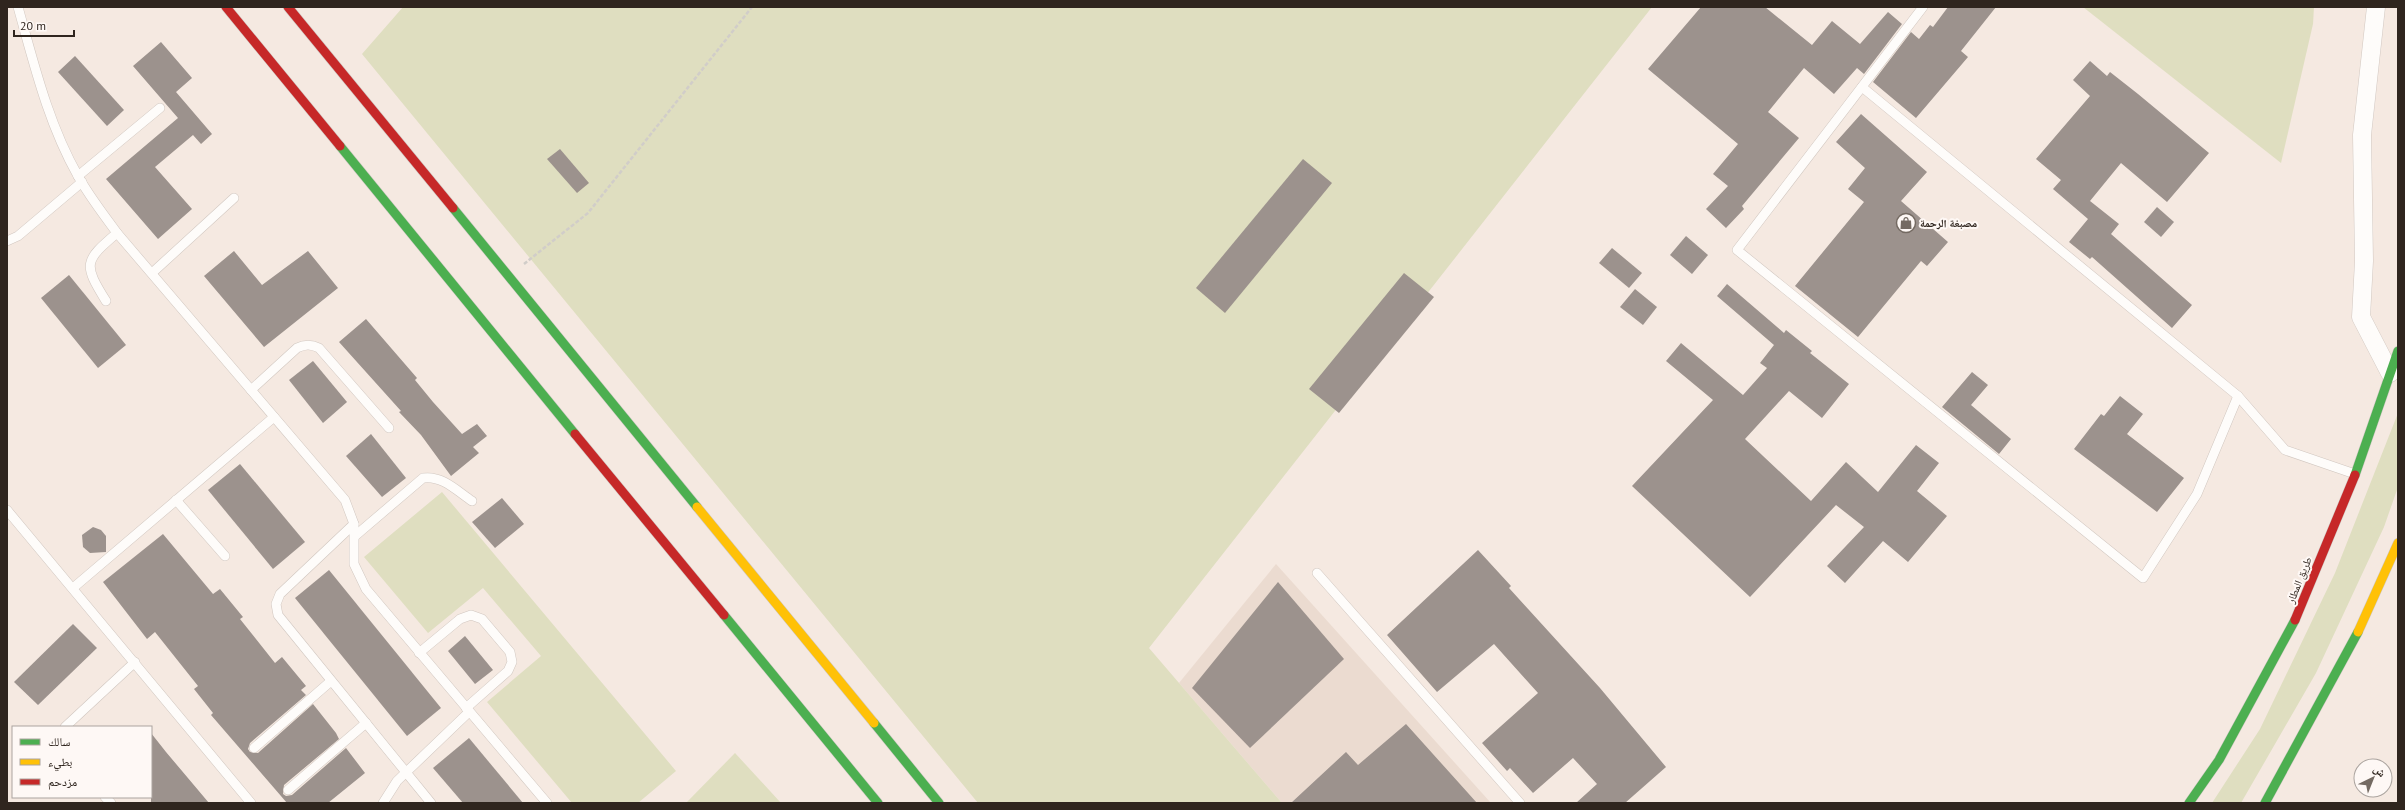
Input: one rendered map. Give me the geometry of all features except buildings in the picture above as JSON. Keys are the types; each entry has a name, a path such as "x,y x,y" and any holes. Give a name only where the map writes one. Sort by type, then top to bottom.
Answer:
{"main road":[{"path":"226,7 878,803"},
{"path":"288,7 940,803"},
{"name":"طريق المطار","path":"2189,803 2219,760 2296,619 2355,474 2398,351"},
{"path":"2266,803 2367,616 2398,543"}],"street":[{"path":"2376,7 2362,135 2364,261 2361,317 2390,373"}],"lane":[{"path":"18,7 44,99 55,128 80,179 117,234 345,500 354,524 355,536 353,550 359,577 366,590 547,803"},
{"path":"1923,7 1737,250 2143,578 2197,494 2238,396"},
{"path":"1862,87 2238,396 2285,450 2355,474"},
{"path":"7,241 18,236 160,108"},
{"path":"152,273 234,198"},
{"path":"106,302 93,280 90,265 96,252 117,234"},
{"path":"251,390 297,348 302,345 314,345 319,348 389,428"},
{"path":"73,588 274,417"},
{"path":"355,536 423,478 430,477 444,481 472,502"},
{"path":"176,500 225,556"},
{"path":"7,510 251,803"},
{"path":"354,524 280,594 276,604 278,615 431,803"},
{"path":"1317,573 1520,803"},
{"path":"383,803 396,781 508,671 512,662 510,652 482,618 471,615 460,619 419,653"},
{"path":"66,726 135,662"},
{"path":"254,748 331,681"},
{"path":"288,790 366,723"}],"path":[{"path":"508,277 588,213 752,7"}],"shaded area":[{"path":"1276,564 1491,803 1282,803 1179,683"}],"green space":[{"path":"403,7 1652,7 1149,648 1282,803 978,803 362,54"},
{"path":"2083,7 2314,7 2313,24 2281,163"},
{"path":"2398,413 2398,487 2384,527 2316,673 2241,803 2212,803 2260,729 2335,573"},
{"path":"442,492 676,771 638,803 572,803 487,702 541,656 483,588 428,633 364,557"},
{"path":"735,753 781,803 686,803"}],"traffic: fast":[{"path":"340,146 575,434"},
{"path":"453,208 697,507"},
{"path":"2355,475 2398,351"},
{"path":"724,615 878,803"},
{"path":"2189,803 2219,760 2295,620"},
{"path":"2265,803 2358,632"},
{"path":"874,723 939,803"}],"traffic: slow":[{"path":"697,507 874,723"},
{"path":"2358,632 2398,543"}],"traffic: jam":[{"path":"226,7 340,146"},
{"path":"288,7 453,208"},
{"path":"575,434 724,615"},
{"path":"2295,620 2355,475"}],"place":[{"name":"مصبغة الرحمة","path":"1906,223"}]}
